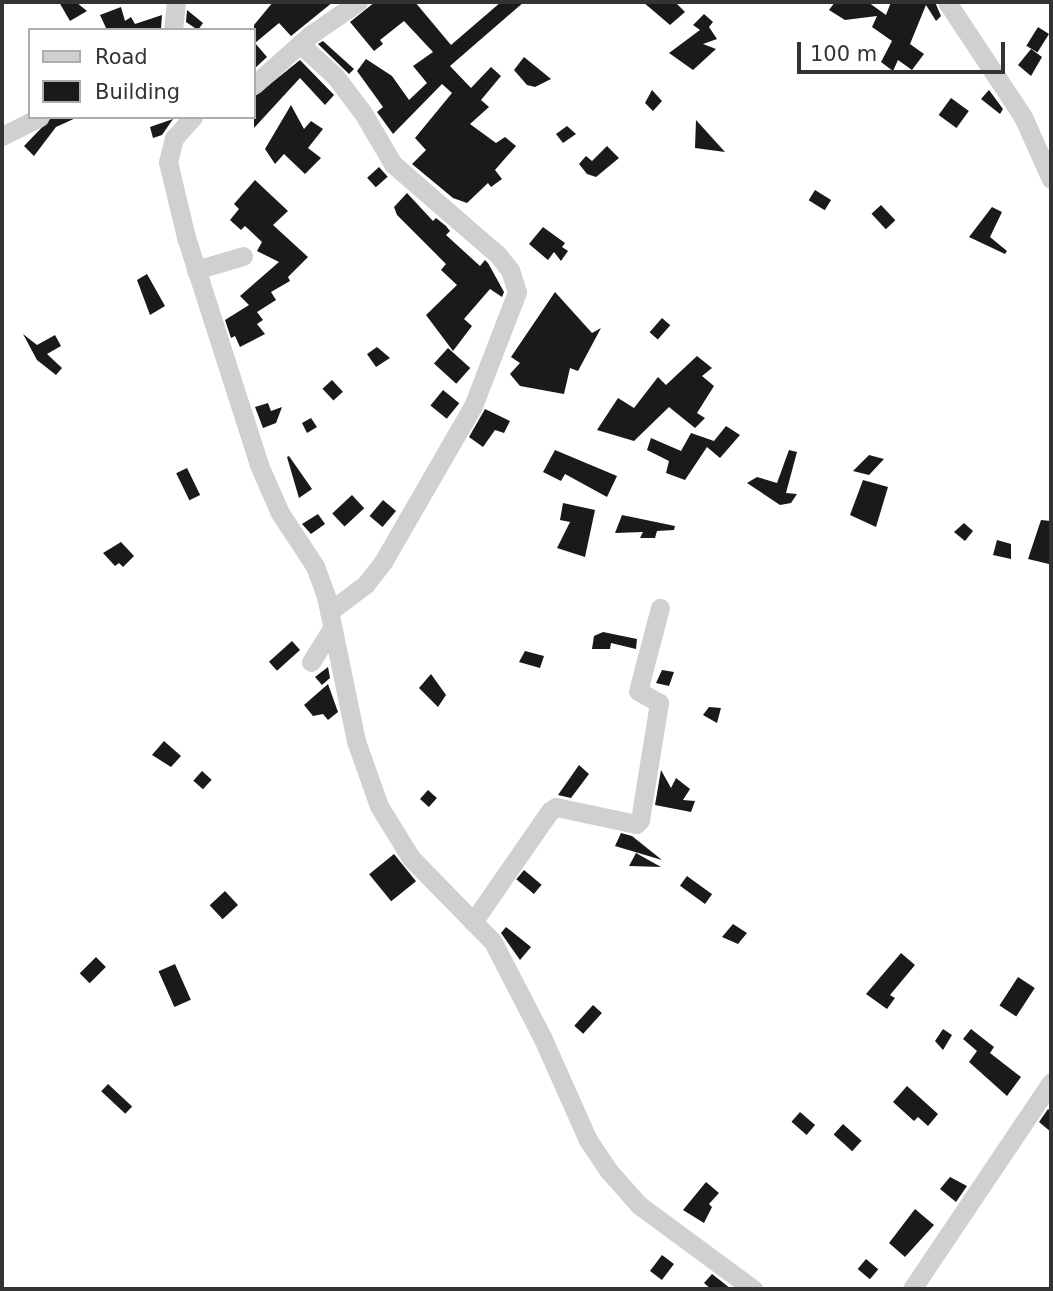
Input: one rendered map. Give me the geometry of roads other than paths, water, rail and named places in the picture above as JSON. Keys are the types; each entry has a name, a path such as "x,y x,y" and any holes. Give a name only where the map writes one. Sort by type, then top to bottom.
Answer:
{"street":[{"path":"173,28 176,2"},
{"path":"256,83 300,44 358,2"},
{"path":"947,2 1023,117 1051,180"},
{"path":"300,44 342,85 393,164 497,254 510,270 517,292 474,406 383,562 366,584 330,620 311,662"},
{"path":"2,136 36,119"},
{"path":"191,119 174,138 167,162 196,270 259,465 280,513 314,566 330,620 356,741 379,806 411,858 493,942 514,980 588,1140 608,1170 639,1205 753,1289"},
{"path":"196,270 243,256"},
{"path":"473,922 550,811 556,807 636,824 640,820 659,704 638,691 660,608"},
{"path":"912,1289 1051,1082"}]}
